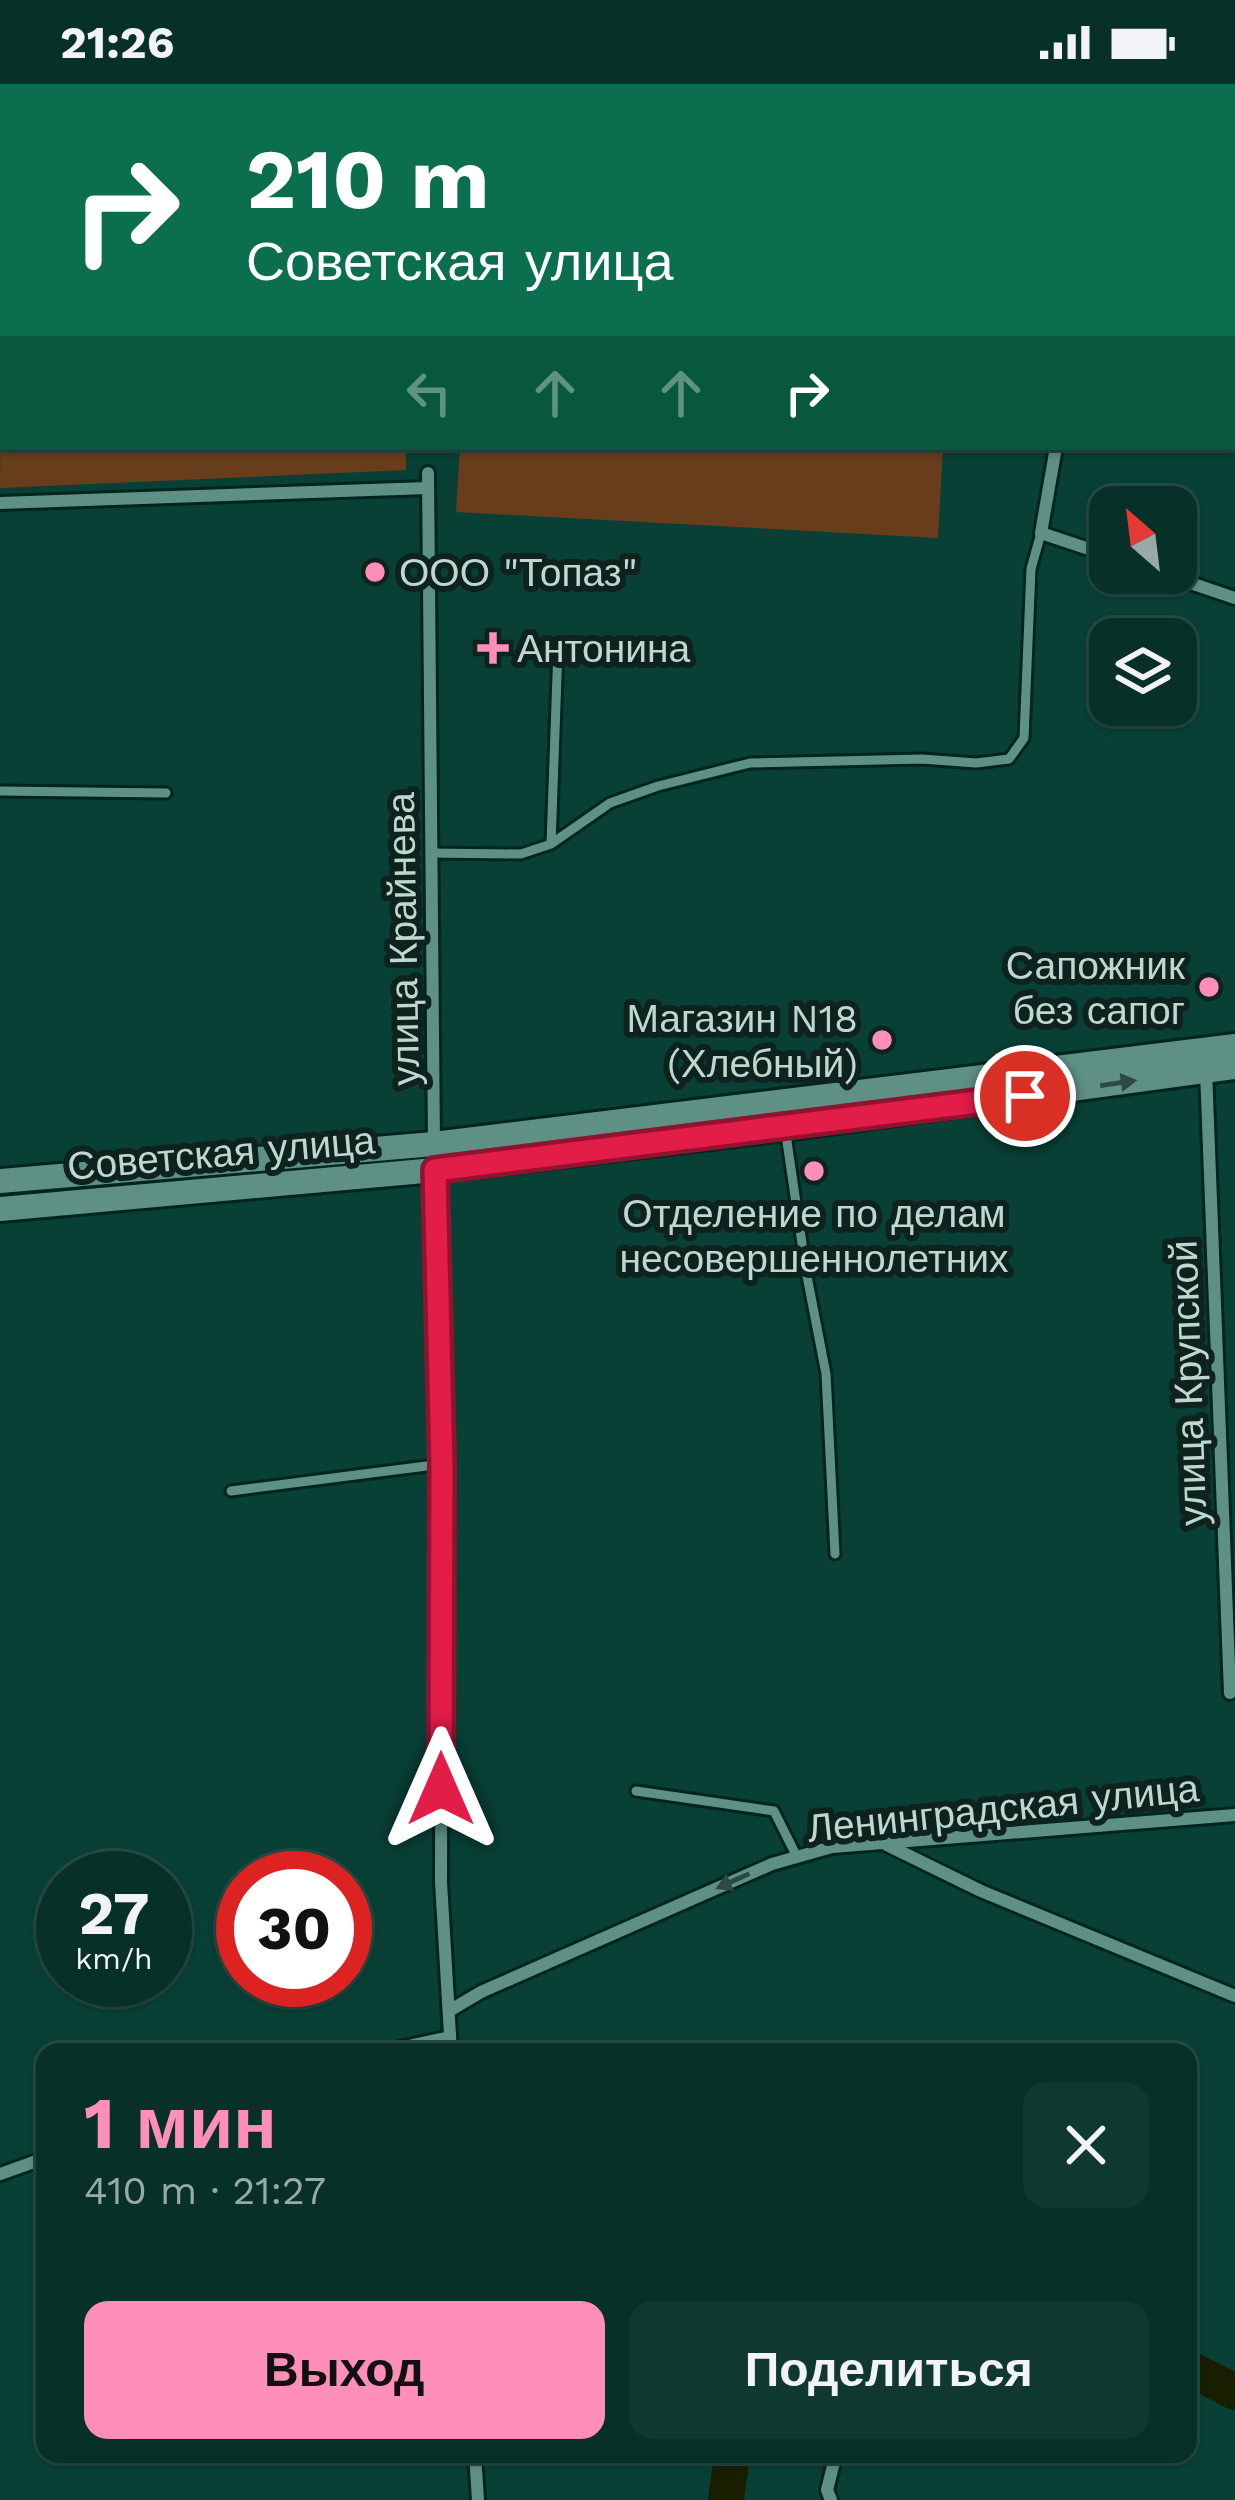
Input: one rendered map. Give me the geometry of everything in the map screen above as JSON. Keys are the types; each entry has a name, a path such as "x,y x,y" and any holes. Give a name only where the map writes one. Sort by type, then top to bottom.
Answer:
{"street":[{"path":"1055,450 1041,533 1089,549"},
{"name":"улица Крайнева","path":"0,503 428,480 442,1464 441,1882 451,2043"},
{"path":"1197,585 1235,598"},
{"name":"Советская улица","path":"0,1210 435,1157 1235,1046"},
{"name":"Советская улица","path":"0,1181 435,1157 785,1128 1235,1067"},
{"name":"улица Крупской","path":"1206,1071 1230,1693"},
{"name":"Ленинградская улица","path":"449,2011 481,1992 663,1911 832,1847 1235,1815"},
{"path":"886,1845 981,1891 1235,1996"},
{"path":"0,2174 36,2161"},
{"path":"476,2463 478,2500"},
{"path":"831,2500 827,2490 834,2463"}],"lane":[{"path":"431,853 521,854 550,844 610,803 750,763 1009,759 1024,738 1031,569 1041,533"},
{"path":"550,844 558,648"},
{"path":"0,791 166,793"},
{"path":"785,1128 826,1374 835,1554"},
{"path":"231,1491 442,1464"},
{"path":"636,1791 774,1810 797,1857"}],"shaded area":[{"path":"0,450 406,450 406,470 0,488"},
{"path":"460,450 943,450 938,538 456,512"}],"waterway":[{"path":"1197,2373 1235,2392"},
{"path":"726,2500 731,2463"}],"place":[{"name":"ООО \"Топаз\"","path":"375,572"},
{"name":"Антонина","path":"493,648"},
{"name":"Сапожник без сапог","path":"1209,987"},
{"name":"Магазин N18 (Хлебный)","path":"882,1040"},
{"name":"Отделение по делам несовершеннолетних","path":"814,1171"}],"route":[{"path":"441,1789 442,1464 435,1170 1025,1096"}]}
